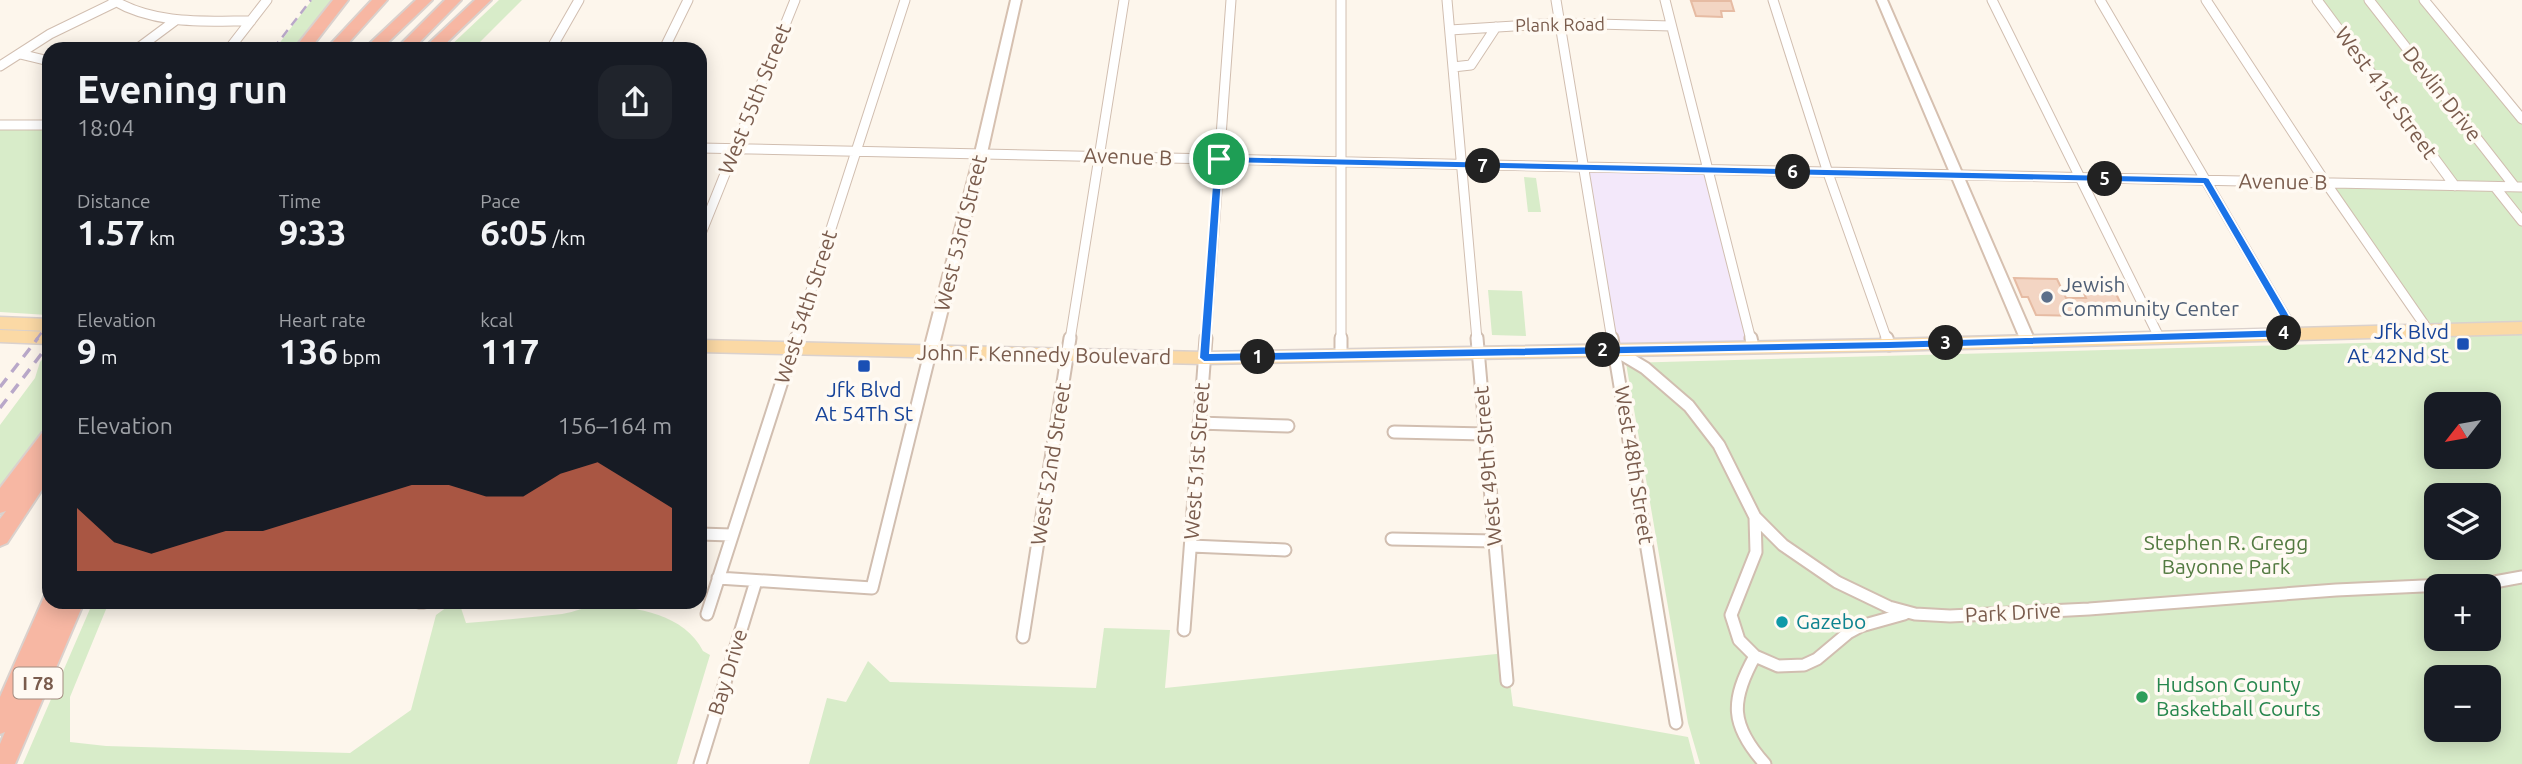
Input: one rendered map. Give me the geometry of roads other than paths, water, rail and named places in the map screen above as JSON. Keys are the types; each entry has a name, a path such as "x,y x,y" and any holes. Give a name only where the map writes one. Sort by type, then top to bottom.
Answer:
{"highway":[{"path":"308,42 341,0"},
{"path":"341,42 380,0"},
{"path":"355,42 394,0"},
{"path":"380,42 426,0"},
{"path":"387,42 426,0"},
{"path":"411,42 454,0"},
{"path":"423,42 468,0"},
{"path":"439,42 484,0"},
{"path":"0,504 42,448"},
{"path":"0,537 42,474"},
{"name":"I 78","path":"0,723 50,609"},
{"name":"I 78","path":"3,764 70,609"}],"main road":[{"path":"0,323 42,325"},
{"name":"John F. Kennedy Boulevard","path":"707,346 1204,358 1889,345 2522,328"},
{"path":"0,336 42,338"}],"street":[{"path":"234,42 267,0"},
{"path":"555,42 579,0"},
{"path":"667,42 688,0"},
{"name":"West 55th Street","path":"707,219 795,0"},
{"name":"West 54th Street","path":"707,614 905,0"},
{"name":"West 53rd Street","path":"756,581 872,588 981,153 1016,0"},
{"name":"West 52nd Street","path":"1023,637 1124,0"},
{"name":"West 51st Street","path":"1184,630 1231,0"},
{"path":"1341,0 1341,355"},
{"name":"West 49th Street","path":"1447,0 1507,681"},
{"name":"West 48th Street","path":"1556,0 1676,723"},
{"path":"1665,0 1753,348"},
{"path":"1773,0 1828,173 1889,345"},
{"path":"1882,0 2028,341"},
{"path":"1992,0 2159,337"},
{"path":"2100,0 2295,333"},
{"path":"2206,0 2326,183 2428,330"},
{"name":"West 41st Street","path":"2318,0 2455,186"},
{"name":"Devlin Drive","path":"2369,0 2518,187"},
{"path":"2424,0 2522,118"},
{"path":"0,66 50,34 114,1 125,8 176,20 251,21"},
{"path":"146,42 176,20"},
{"name":"Plank Road","path":"1450,30 1560,23 1671,26"},
{"path":"1453,67 1471,65 1496,27"},
{"path":"20,54 42,59"},
{"path":"0,125 42,125"},
{"name":"Avenue B","path":"707,148 2518,187"},
{"path":"2495,187 2522,221"},
{"name":"Park Drive","path":"1615,350 1633,359 1670,388 1706,426 1731,467 1755,516 1783,545 1818,571 1862,595 1915,614 1999,614 2463,584 2522,577"},
{"path":"1199,423 1288,426"},
{"path":"1394,432 1486,434"},
{"path":"1755,516 1756,552 1731,615 1739,640 1755,656 1778,666 1804,665 1817,659 1861,626 1894,615 1915,614"},
{"path":"707,534 731,535"},
{"path":"1392,539 1495,541"},
{"path":"1191,546 1285,550"},
{"path":"718,578 756,581"},
{"name":"Bay Drive","path":"700,764 756,581"},
{"path":"1755,656 1741,678 1735,696 1736,715 1744,738 1765,764"}],"railway":[{"path":"278,42 311,0"},
{"path":"36,340 42,332"},
{"path":"0,387 38,338"},
{"path":"0,408 42,353"}],"place":[{"name":"Jewish Community Center","path":"2047,297"},
{"name":"Jfk Blvd At 42Nd St","path":"2463,344"},
{"name":"Jfk Blvd At 54Th St","path":"864,366"},
{"name":"Gazebo","path":"1782,622"},
{"name":"Hudson County Basketball Courts","path":"2142,697"}],"park label":[{"name":"Stephen R. Gregg Bayonne Park","path":"2226,555"}]}
